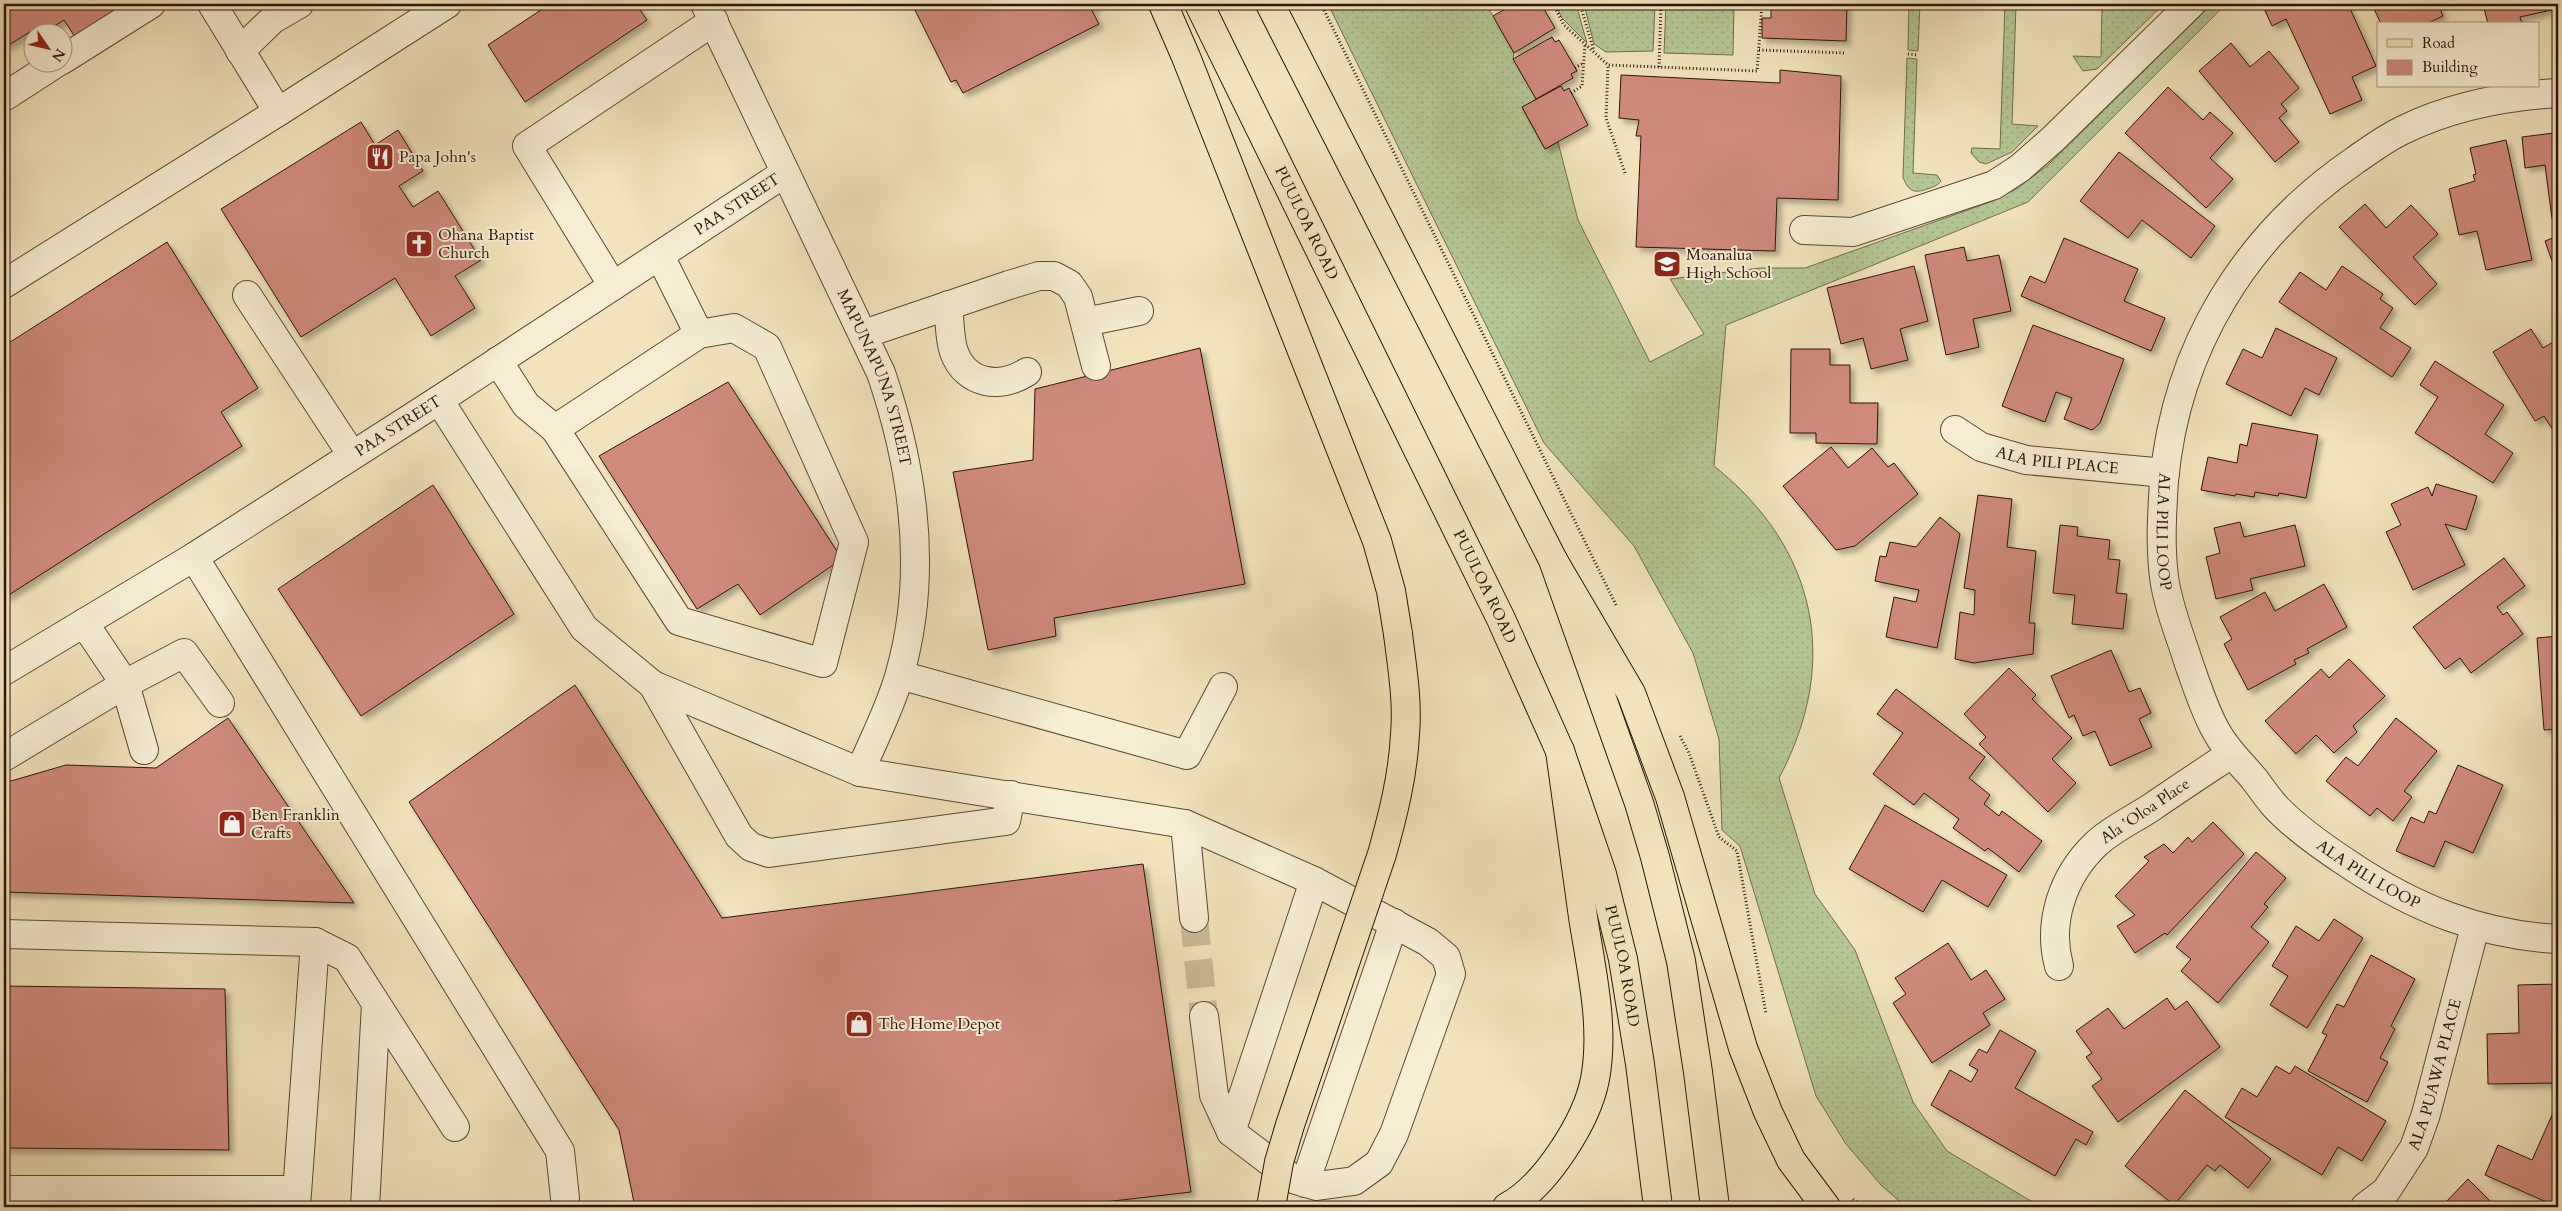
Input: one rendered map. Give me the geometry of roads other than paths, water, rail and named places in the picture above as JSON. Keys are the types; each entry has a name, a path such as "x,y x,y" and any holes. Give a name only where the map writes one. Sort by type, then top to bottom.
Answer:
{"main road":[{"path":"1162,4 1190,66 1377,541 1391,592 1398,634 1406,732 1401,775 1392,819 1382,854 1290,1125 1279,1162 1272,1207"},
{"name":"PUULOA ROAD","path":"1199,4 1501,619 1560,751 1602,874 1623,959 1640,1064 1658,1207"},
{"path":"1270,4 1553,560 1632,693 1670,797 1743,1048 1768,1112 1791,1160 1836,1200"},
{"path":"1553,560 1639,803 1655,857 1681,961 1698,1072 1715,1207"},
{"path":"1507,1207 1554,1165 1573,1135 1595,1079 1598,1036 1595,993 1560,751"}],"street":[{"path":"72,54 151,4"},
{"path":"212,4 278,112"},
{"path":"240,51 273,20 299,4"},
{"path":"1804,230 1853,232 1994,185 2020,168 2053,139 2191,4"},
{"path":"4,284 278,112 439,6"},
{"path":"613,286 527,146 710,12"},
{"name":"MAPUNAPUNA STREET","path":"710,12 842,295 864,334 881,373 906,457 913,504 915,552 913,599 900,675 860,772"},
{"path":"4,97 43,72"},
{"name":"ALA PILI LOOP","path":"2558,93 2533,94 2484,103 2443,115 2403,130 2370,150 2304,198 2271,232 2245,265 2204,334 2182,385 2168,442 2161,518 2164,578 2173,617 2200,695 2215,729 2231,754 2275,806 2337,857 2384,888 2447,918 2475,927 2536,938 2558,939"},
{"name":"PAA STREET","path":"4,671 194,556 439,400 785,173"},
{"path":"660,256 699,334"},
{"path":"864,334 1039,276 1054,276 1069,284 1078,297 1096,366"},
{"path":"247,295 352,455"},
{"path":"948,305 954,351 965,371 982,382 1015,380 1027,372"},
{"path":"1085,322 1140,311"},
{"path":"498,360 526,405 555,429 679,622 823,663 854,542 767,347 734,328 699,334 555,429"},
{"path":"439,400 584,628 653,685 860,772 1185,824 1314,881 1428,942 1446,957 1451,974 1394,1134 1379,1162 1354,1180 1317,1186 1293,1179 1231,1132 1214,1094 1208,1063 1204,1016"},
{"name":"ALA PILI PLACE","path":"1955,430 1981,447 2026,460 2165,473"},
{"path":"194,556 560,1151 565,1198"},
{"path":"84,623 125,684 144,750"},
{"path":"4,757 125,684 184,652 220,703"},
{"path":"900,675 1187,754 1223,687"},
{"path":"653,685 739,836 751,847 769,853 848,844 1006,821 1011,795"},
{"name":"Ala ʻOloa Place","path":"2059,966 2054,949 2060,899 2068,879 2095,844 2231,754"},
{"path":"1185,824 1194,918"},
{"path":"1231,1132 1314,881"},
{"path":"1305,1183 1394,923"},
{"name":"ALA PUAWA PLACE","path":"2365,1207 2386,1191 2414,1148 2426,1114 2475,927"},
{"path":"4,934 315,942 347,958 455,1127"},
{"path":"4,1190 296,1199 315,942"},
{"path":"365,1207 376,1004"}],"tunnel":[{"path":"1194,918 1204,1016"}],"place":[{"name":"Papa John's","path":"380,157"},
{"name":"Ohana Baptist Church","path":"419,244"},
{"name":"Moanalua High School","path":"1667,264"},
{"name":"Ben Franklin Crafts","path":"232,824"},
{"name":"The Home Depot","path":"859,1024"}]}
